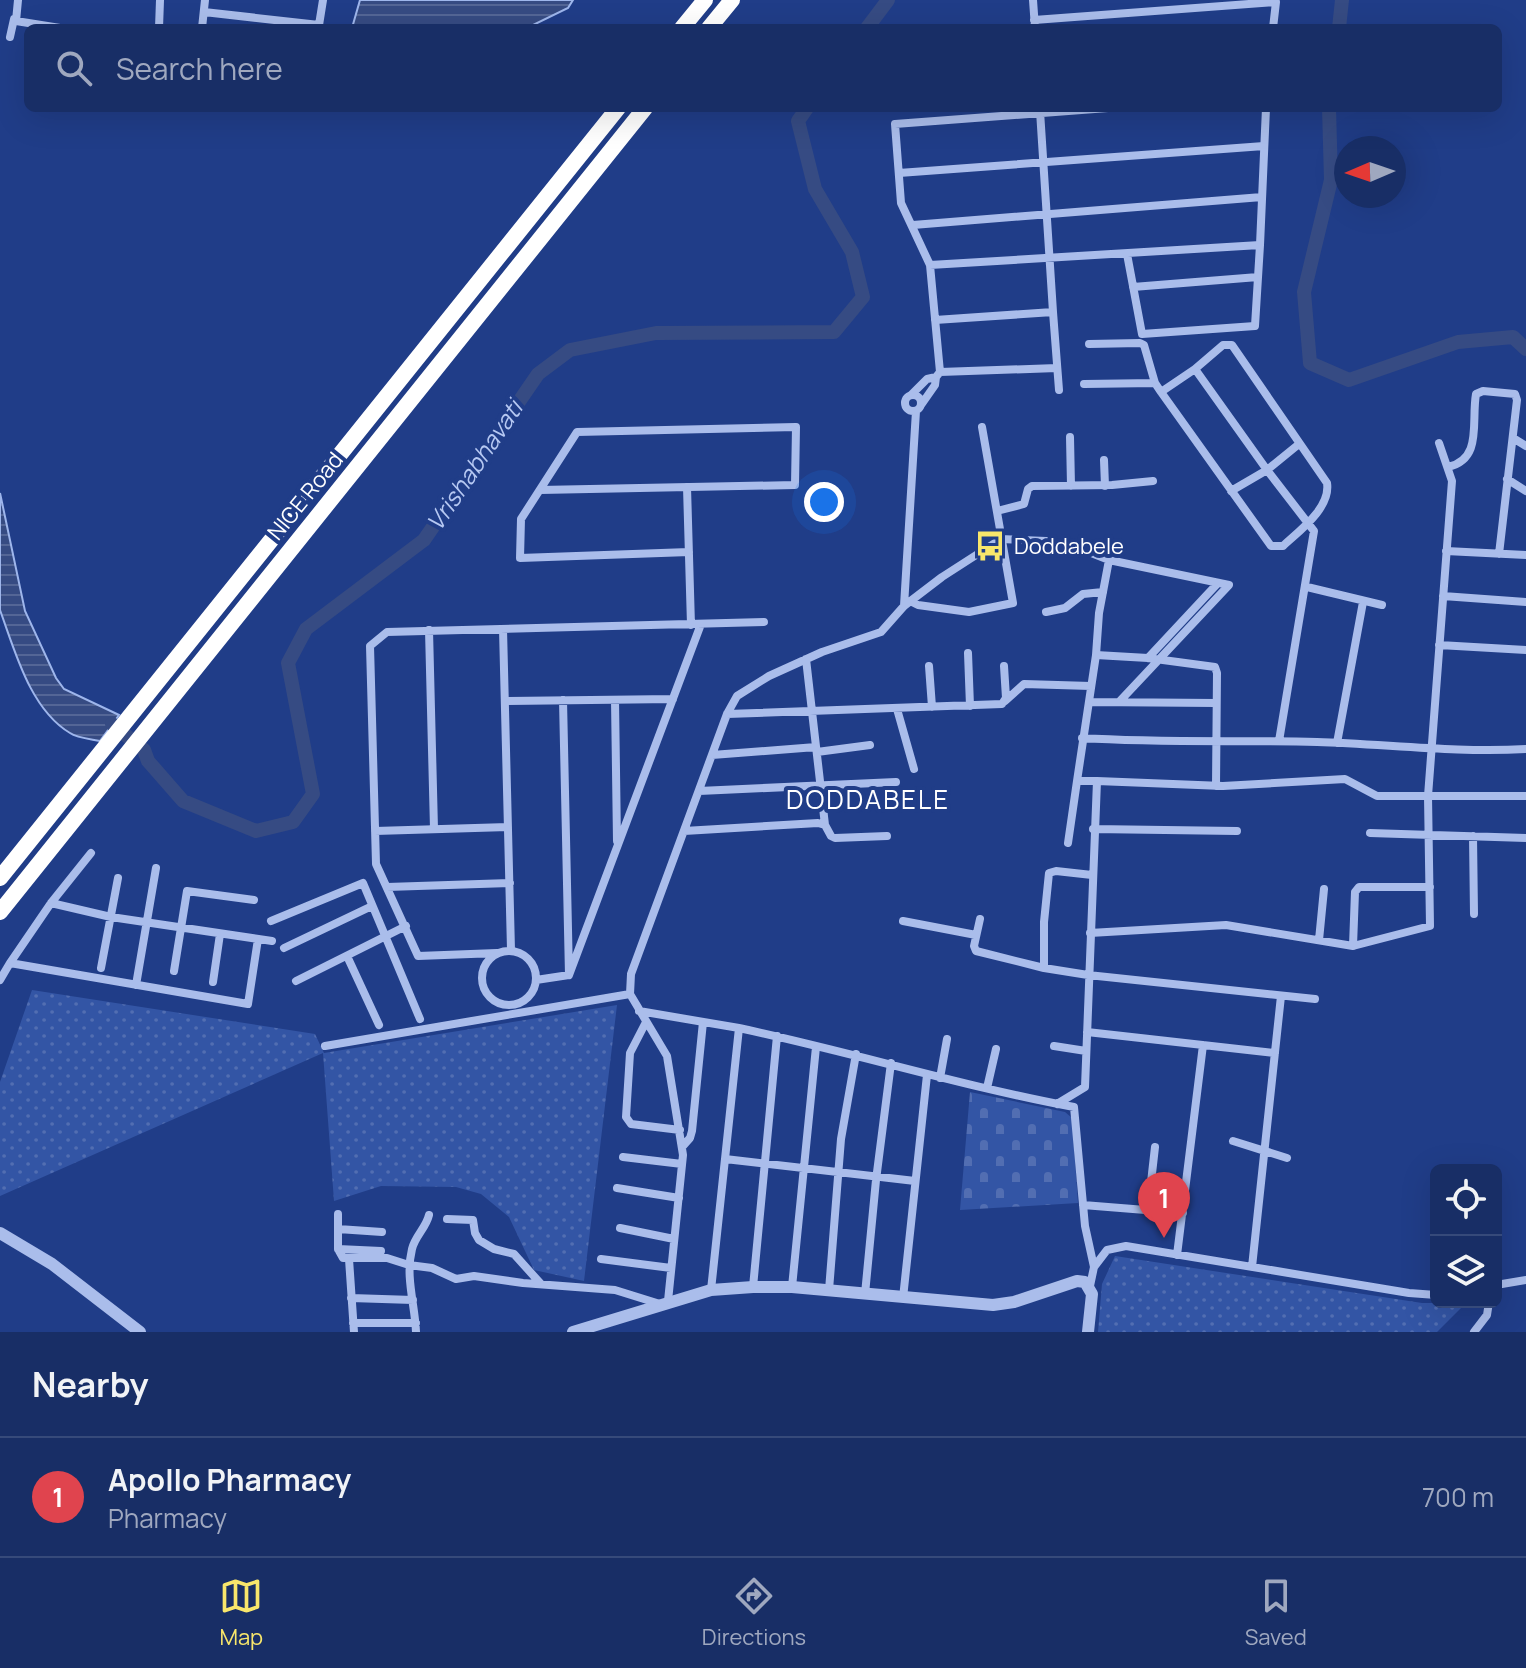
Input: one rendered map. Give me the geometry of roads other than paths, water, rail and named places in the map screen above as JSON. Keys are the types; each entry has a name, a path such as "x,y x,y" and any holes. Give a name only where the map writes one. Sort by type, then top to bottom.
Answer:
{"highway":[{"path":"685,24 705,0"},
{"path":"712,24 732,0"},
{"name":"NICE Road","path":"0,878 615,112"},
{"name":"NICE Road","path":"0,912 642,112"}],"street":[{"path":"10,37 18,0"},
{"path":"159,24 160,0"},
{"path":"202,24 205,0"},
{"path":"319,24 323,0"},
{"path":"1033,0 1034,24 1276,2 1273,24"},
{"path":"204,12 310,24"},
{"path":"14,19 31,24"},
{"path":"1029,112 895,124 901,203 930,265 938,375 919,408 911,411 905,406 907,398 927,379 938,375 1057,368"},
{"path":"1040,112 1059,390"},
{"path":"1127,254 1142,334 1255,326 1266,112"},
{"path":"899,173 1264,146"},
{"path":"913,225 1262,197"},
{"path":"930,265 1260,245"},
{"path":"1133,287 1258,277"},
{"path":"935,320 1053,312"},
{"path":"1089,344 1142,344 1148,351 1155,383 1161,392 1268,543 1274,547 1283,546 1308,523 1325,501 1328,486 1232,345 1223,345 1161,392"},
{"path":"1195,369 1314,531 1279,741"},
{"path":"1084,384 1155,383"},
{"path":"1448,467 1460,464 1471,450 1475,396 1479,391 1512,392 1516,396 1513,438 1499,554"},
{"path":"908,604 919,408 919,397 911,395"},
{"path":"540,490 795,485 796,427 577,432 521,519 520,558 689,552"},
{"path":"908,604 969,612 1011,604 1013,597 982,427"},
{"path":"1070,437 1071,486"},
{"path":"1513,438 1526,446"},
{"path":"1090,933 1226,925 1353,946 1430,926 1428,796 1452,481 1439,443"},
{"path":"1231,491 1267,470 1299,444"},
{"path":"1104,460 1105,486"},
{"path":"1507,479 1526,491"},
{"path":"997,511 1024,504 1028,489 1032,486 1105,486 1153,481"},
{"path":"569,975 673,699 696,624 687,487"},
{"path":"664,1302 671,1268 682,1147 667,1056 630,994 631,974 727,714 737,696 769,676 806,659 881,632 908,604 942,577 1001,539 1052,542 1076,547 1109,560 1229,585 1119,702"},
{"path":"1446,551 1526,555"},
{"path":"1068,843 1109,560"},
{"path":"1148,658 1218,583"},
{"path":"1307,587 1382,605"},
{"path":"1046,612 1065,608 1083,594 1103,592"},
{"path":"1443,596 1526,602"},
{"path":"1337,743 1363,602"},
{"path":"497,953 484,965 483,988 500,1004 512,1005 523,1001 529,996 536,980 534,967 528,958 511,950 418,956 376,864 370,646 387,632 764,622"},
{"path":"503,629 511,950"},
{"path":"429,630 434,829"},
{"path":"1439,645 1526,650"},
{"path":"968,653 970,706"},
{"path":"1096,655 1215,667 1216,786"},
{"path":"806,659 825,825 835,838 887,836"},
{"path":"929,666 932,707"},
{"path":"1004,666 1005,702"},
{"path":"727,714 1002,704 1024,684 1091,686"},
{"path":"505,701 673,699"},
{"path":"563,700 569,975"},
{"path":"615,700 618,846"},
{"path":"1089,702 1216,703"},
{"path":"897,709 914,769"},
{"path":"1082,738 1526,749"},
{"path":"712,755 870,745"},
{"path":"1077,781 1216,786 1345,779 1377,796 1526,796"},
{"path":"1057,1104 1085,1087 1097,781"},
{"path":"699,791 821,788 896,782"},
{"path":"684,831 825,825"},
{"path":"375,831 508,827"},
{"path":"1093,829 1237,831"},
{"path":"1370,833 1526,838"},
{"path":"1473,836 1474,914"},
{"path":"0,980 51,903 91,853"},
{"path":"136,985 156,868"},
{"path":"1044,968 1044,922 1049,873 1092,875"},
{"path":"101,968 118,878"},
{"path":"271,921 363,883 420,1019"},
{"path":"387,887 510,883"},
{"path":"1353,946 1355,892 1359,887 1430,887"},
{"path":"1319,940 1324,889"},
{"path":"174,971 187,891 254,900"},
{"path":"51,903 111,917 272,941"},
{"path":"284,948 372,906"},
{"path":"980,919 976,951 1044,968 1315,999"},
{"path":"903,921 976,935"},
{"path":"296,981 406,926"},
{"path":"213,982 220,934"},
{"path":"10,963 248,1004 258,939"},
{"path":"347,956 379,1025"},
{"path":"536,980 569,975"},
{"path":"325,1046 630,994"},
{"path":"529,996 533,1010"},
{"path":"1252,1267 1281,996"},
{"path":"489,1018 492,999"},
{"path":"639,1011 777,1036 891,1063 927,1075 1074,1107 1083,1205 1094,1267 1088,1332"},
{"path":"646,1022 630,1053 626,1117 631,1124 680,1130"},
{"path":"682,1147 692,1131 703,1022"},
{"path":"711,1290 739,1028"},
{"path":"1087,1032 1275,1053"},
{"path":"753,1287 777,1036"},
{"path":"940,1078 947,1039"},
{"path":"1177,1255 1203,1045"},
{"path":"1054,1046 1086,1051"},
{"path":"792,1287 816,1047"},
{"path":"987,1088 996,1049"},
{"path":"829,1290 841,1139 856,1054"},
{"path":"865,1294 891,1063"},
{"path":"903,1298 927,1075"},
{"path":"1233,1141 1287,1158"},
{"path":"1148,1209 1155,1147"},
{"path":"623,1157 682,1164"},
{"path":"725,1159 915,1181"},
{"path":"617,1188 679,1198"},
{"path":"1083,1205 1183,1213"},
{"path":"338,1214 338,1249 340,1256 349,1259 387,1258 432,1268 456,1279 474,1276 615,1290 664,1302"},
{"path":"349,1259 354,1327 416,1328 409,1265 414,1240 427,1224 429,1215"},
{"path":"447,1219 473,1220 479,1240 494,1249 514,1254 541,1284"},
{"path":"620,1228 674,1239"},
{"path":"338,1229 382,1232"},
{"path":"0,1233 52,1264 140,1332"},
{"path":"1094,1267 1107,1250 1126,1246 1430,1295"},
{"path":"338,1249 381,1251"},
{"path":"601,1259 671,1268"},
{"path":"1502,1284 1526,1280"},
{"path":"573,1332 711,1290 792,1287 993,1305 1023,1300 1073,1281 1085,1282 1090,1286"},
{"path":"351,1298 413,1300"},
{"path":"1474,1332 1487,1315 1488,1308"}],"waterway":[{"name":"Vrishabhavati","path":"870,24 888,0"},
{"name":"Vrishabhavati","path":"1339,24 1342,0"},
{"name":"Vrishabhavati","path":"112,724 144,750 148,761 183,801 256,831 293,822 313,794 288,663 306,629 424,540 538,374 570,350 656,333 834,332 863,297 852,252 815,189 798,121 804,112"},
{"name":"Vrishabhavati","path":"1329,112 1331,180 1304,292 1310,363 1349,380 1458,342 1513,337 1526,349"}],"place":[{"name":"Doddabele","path":"990,546"},
{"name":"Apollo Pharmacy","path":"1164,1238"}],"district":[{"name":"DODDABELE","path":"868,800"}]}
